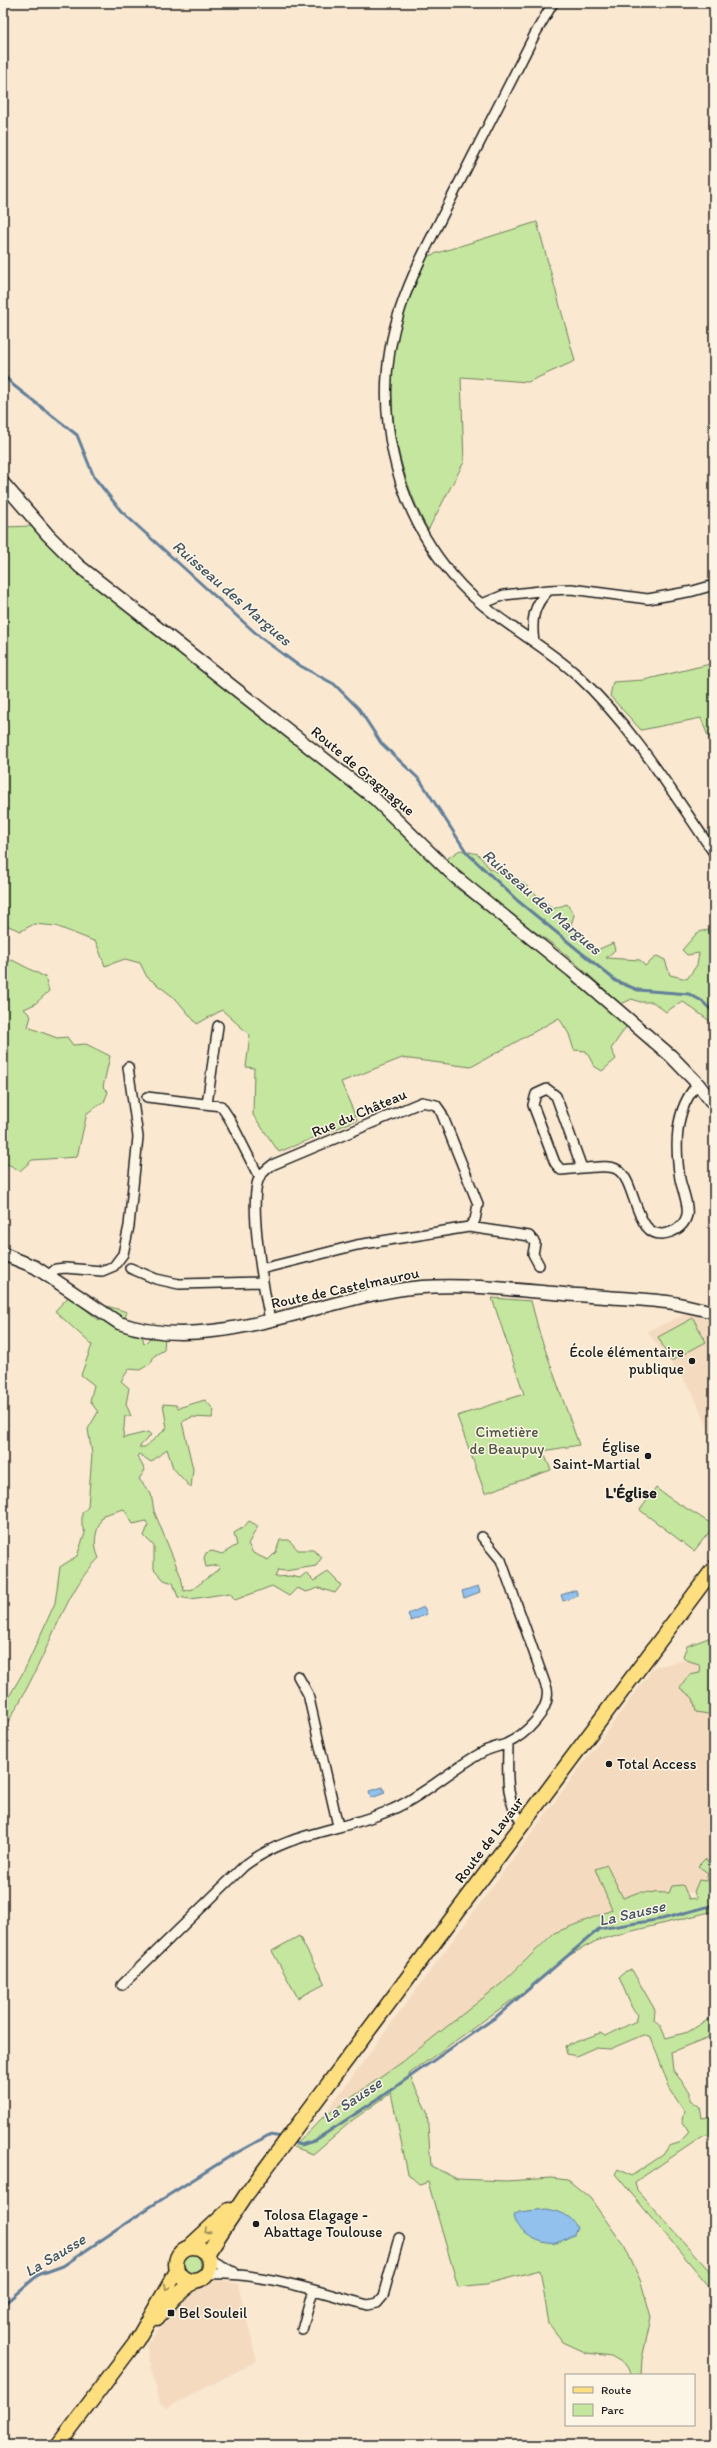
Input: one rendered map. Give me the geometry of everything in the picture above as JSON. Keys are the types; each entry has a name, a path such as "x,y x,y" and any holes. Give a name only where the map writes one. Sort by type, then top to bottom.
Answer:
{"main road":[{"name":"Route de Lavaur","path":"246,2195 714,1568"},
{"path":"193,2282 183,2279 176,2271 175,2262 179,2254 189,2247 246,2195"},
{"path":"58,2445 137,2340 176,2297 193,2282 207,2274 208,2256 246,2195"},
{"path":"189,2247 199,2248 208,2256"},
{"path":"137,2340 176,2271"}],"street":[{"path":"553,3 498,106 409,286 396,322 389,356 388,421 395,467 402,489 419,527 431,547 464,587 482,604 576,674 615,715 714,853"},
{"name":"Route de Gragnague","path":"3,483 48,535 79,566 374,798 453,875 577,976 671,1056 698,1084 714,1106"},
{"path":"482,604 504,595 571,589 648,599 694,591 714,585"},
{"path":"534,642 532,628 535,607 549,590"},
{"path":"207,1104 218,1026"},
{"path":"48,1276 56,1269 65,1268 102,1272 114,1266 123,1254 129,1226 138,1137 128,1067"},
{"path":"582,1168 556,1096 547,1089 541,1090 536,1094 533,1105 555,1163 561,1170 611,1167 618,1170 626,1181 645,1225 658,1234 674,1231 685,1221 687,1214 678,1162 677,1145 681,1112 690,1093 698,1084"},
{"path":"147,1097 221,1106 229,1118 256,1174 260,1176 255,1199 262,1282 270,1320"},
{"name":"Rue du Château","path":"260,1176 272,1165 422,1102 430,1103 436,1105 441,1112 478,1204 475,1220 469,1227"},
{"path":"261,1269 357,1245 469,1227 529,1236 535,1242 533,1254 539,1265"},
{"name":"Route de Castelmaurou","path":"3,1254 48,1276 119,1323 140,1329 163,1332 222,1330 402,1290 461,1286 668,1302 714,1312"},
{"path":"130,1268 156,1279 179,1284 262,1282"},
{"path":"122,1985 244,1866 258,1855 285,1841 378,1815 406,1803 480,1754 508,1743 527,1728 545,1708 548,1695 501,1560 482,1537"},
{"path":"298,1676 308,1694 338,1826"},
{"path":"508,1743 507,1783 514,1812 523,1823"},
{"path":"207,2274 261,2277 368,2305 376,2303 383,2296 399,2238"},
{"path":"208,2256 241,2275"},
{"path":"302,2330 313,2290"}],"shaded area":[{"name":"École élémentaire publique","path":"689,1313 714,1321 714,1441 691,1390 647,1331"},
{"path":"706,1656 714,1676 714,1887 612,1910 554,1933 502,1983 401,2063 321,2119 654,1667"},
{"path":"211,2279 238,2284 257,2361 167,2408 160,2403 146,2345 171,2314 177,2302"}],"green space":[{"path":"537,222 575,361 528,382 461,377 464,462 428,530 416,506 407,480 399,454 394,428 392,374 395,347 404,312 428,256"},
{"path":"33,526 75,569 147,629 205,672 366,798 412,842 455,887 516,932 628,1024 611,1049 616,1059 602,1071 594,1066 586,1051 574,1050 569,1034 559,1018 471,1067 402,1058 341,1082 357,1120 279,1152 253,1115 254,1068 246,1067 250,1035 222,1010 197,1024 176,999 147,977 140,963 125,959 105,966 96,942 56,926 34,924 21,931 8,926 3,919 3,527"},
{"path":"714,663 714,752 701,718 641,730 610,696 613,682 644,680"},
{"path":"460,850 478,854 490,869 523,883 553,909 567,904 574,915 571,925 597,950 613,943 615,950 606,958 640,960 645,966 657,956 665,960 670,975 687,979 697,965 699,953 687,955 682,950 697,933 714,927 714,1024 682,1001 666,1012 653,1002 640,1002 632,999 621,1004 570,958 542,936 515,922 448,867 448,858"},
{"path":"12,960 45,977 49,991 35,1004 24,1009 31,1016 28,1027 57,1038 67,1037 73,1045 86,1044 110,1056 103,1087 108,1092 104,1102 87,1113 77,1157 32,1160 20,1171 8,1164 3,1168 3,965"},
{"path":"69,1296 100,1321 107,1306 127,1312 122,1326 142,1334 144,1344 150,1338 165,1336 164,1350 154,1356 151,1363 140,1370 129,1369 121,1381 129,1388 126,1404 131,1416 125,1416 123,1438 148,1432 151,1435 139,1447 145,1447 167,1428 163,1404 176,1405 178,1408 205,1400 214,1410 212,1418 192,1417 182,1422 193,1469 191,1488 173,1468 167,1449 151,1462 139,1454 137,1456 145,1470 139,1479 151,1494 154,1511 181,1577 184,1591 193,1589 220,1568 218,1565 206,1567 204,1558 206,1553 212,1551 222,1554 237,1545 234,1533 244,1527 249,1521 258,1526 248,1544 253,1553 268,1560 276,1552 280,1540 289,1540 298,1550 313,1550 322,1557 316,1566 285,1571 278,1570 275,1577 290,1576 300,1578 306,1573 314,1581 328,1572 341,1585 335,1593 319,1588 306,1592 297,1588 289,1596 272,1586 235,1600 230,1593 191,1599 178,1597 173,1583 164,1580 154,1569 154,1546 144,1536 148,1526 146,1521 133,1524 124,1509 103,1515 98,1526 95,1542 99,1558 85,1574 73,1593 30,1681 3,1730 3,1707 25,1669 55,1603 60,1567 77,1556 85,1533 82,1526 82,1513 88,1507 92,1454 88,1429 98,1412 90,1401 94,1385 81,1375 92,1345 55,1311"},
{"name":"Cimetière de Beaupuy","path":"492,1298 531,1301 540,1335 579,1445 543,1451 551,1470 485,1493 457,1416 524,1394"},
{"path":"693,1318 706,1342 671,1361 658,1337"},
{"path":"656,1488 714,1526 694,1551 640,1510"},
{"path":"714,1636 714,1715 696,1712 693,1698 680,1688 689,1675 700,1673 699,1664 686,1660 683,1656 687,1646"},
{"path":"714,1858 714,1911 596,1941 568,1956 529,1988 409,2074 427,2112 431,2166 457,2179 507,2181 551,2178 568,2180 590,2198 625,2247 641,2282 651,2318 642,2359 641,2374 631,2374 625,2364 611,2356 587,2353 563,2342 549,2324 540,2270 486,2284 458,2287 428,2182 420,2185 408,2174 391,2093 354,2119 313,2154 294,2147 321,2119 401,2063 502,1983 554,1933 612,1910 595,1869 607,1865 623,1898 639,1892 669,1893 672,1886 683,1885 689,1899 698,1898 694,1892 699,1880 706,1881 708,1873 698,1866 705,1859 710,1863"},
{"path":"299,1936 325,1984 298,1998 272,1951"},
{"path":"632,1970 655,2010 654,2020 660,2025 666,2038 688,2032 714,2016 714,2035 671,2052 673,2070 690,2092 690,2100 700,2107 702,2118 714,2116 714,2133 703,2136 635,2182 637,2190 714,2276 714,2292 615,2174 618,2169 631,2176 663,2155 669,2146 679,2143 689,2132 682,2120 684,2111 670,2089 651,2038 643,2035 610,2049 594,2048 576,2056 567,2054 565,2046 600,2033 606,2036 636,2021 638,2015 632,2008 619,1977 626,1971"},
{"path":"187,2254 195,2254 201,2260 201,2268 195,2274 187,2274 181,2268 181,2260"}],"water":[{"path":"478,1586 480,1592 464,1598 462,1591"},
{"path":"576,1590 578,1596 563,1601 561,1595"},
{"path":"424,1607 427,1614 411,1621 408,1614"},
{"path":"383,1787 385,1793 371,1798 369,1791"},
{"path":"546,2209 560,2212 572,2220 577,2228 574,2235 556,2243 536,2240 518,2227 513,2216 519,2212"}],"waterway":[{"name":"Ruisseau des Margues","path":"3,374 13,385 77,435 94,477 121,511 260,637 295,663 334,684 359,709 381,743 420,780 467,853 518,901 616,981 638,990 689,994 702,1001 714,1013"},
{"name":"La Sausse","path":"290,2141 301,2145 314,2141 372,2103 496,2017 599,1929 662,1919 714,1905"},
{"name":"La Sausse","path":"3,2305 38,2275 63,2266 153,2205 229,2157 269,2135 283,2137"}],"place":[{"name":"École élémentaire publique","path":"692,1361"},
{"name":"Église Saint-Martial","path":"648,1456"},
{"name":"Total Access","path":"609,1764"},
{"name":"Tolosa Elagage - Abattage Toulouse","path":"256,2224"},
{"name":"Bel Souleil","path":"171,2313"}],"district":[{"name":"L'Église","path":"631,1492"}]}
